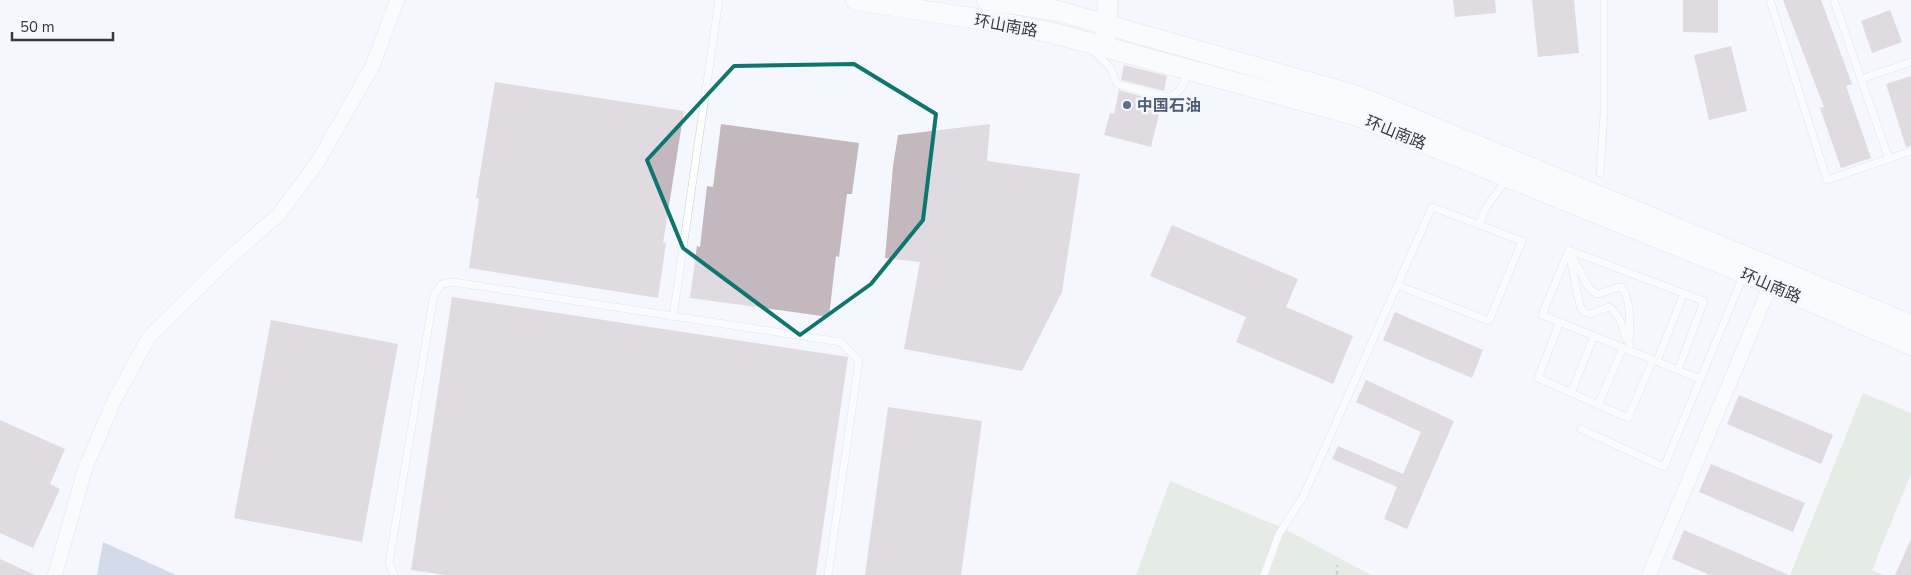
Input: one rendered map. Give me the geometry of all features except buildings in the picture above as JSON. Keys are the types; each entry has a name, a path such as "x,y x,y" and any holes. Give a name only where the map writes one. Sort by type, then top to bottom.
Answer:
{"main road":[{"name":"环山南路","path":"856,0 1003,23 1053,33 1355,115 1771,284 1911,345"},
{"name":"环山南路","path":"987,0 1061,6 1107,25 1358,96 1911,325"},
{"path":"1104,47 1108,0"},
{"path":"1053,33 1061,6"}],"street":[{"path":"55,575 85,469 115,399 149,338 227,260 279,214 317,163 373,65 397,0"},
{"path":"1649,575 1771,284"}],"lane":[{"path":"673,317 719,0"},
{"path":"1600,174 1604,114 1604,0"},
{"path":"1770,0 1827,180 1911,151"},
{"path":"1834,0 1889,159"},
{"path":"1083,41 1110,67 1117,84 1169,98 1180,90 1189,70"},
{"path":"1861,79 1911,62"},
{"path":"1479,224 1488,206 1508,178"},
{"path":"1264,575 1279,534 1303,497 1397,285 1432,207 1522,240 1489,321 1397,285"},
{"path":"1569,250 1542,315 1700,379"},
{"path":"1569,250 1704,301 1678,370"},
{"path":"1569,250 1589,288 1597,294 1602,294 1615,287 1620,287 1625,291 1628,300 1626,349 1598,405"},
{"path":"1569,250 1580,306 1584,312 1590,314 1609,307 1615,311 1622,324 1626,349"},
{"path":"1581,429 1664,467 1744,274"},
{"path":"394,575 389,564 434,294 442,284 453,282 841,342 859,361 828,575"},
{"path":"1560,322 1538,378 1628,418 1684,293"},
{"path":"1571,393 1594,336"}],"path":[{"path":"1337,565 1337,575"}],"highlighted area":[{"path":"854,64 936,114 923,220 871,284 800,335 683,248 647,160 734,66"}],"green space":[{"path":"1863,393 1911,413 1911,474 1872,570 1883,575 1790,575"},
{"path":"1170,481 1283,528 1371,575 1136,575"}],"water":[{"path":"103,542 176,575 97,575"}],"place":[{"name":"中国石油","path":"1127,105"}]}
